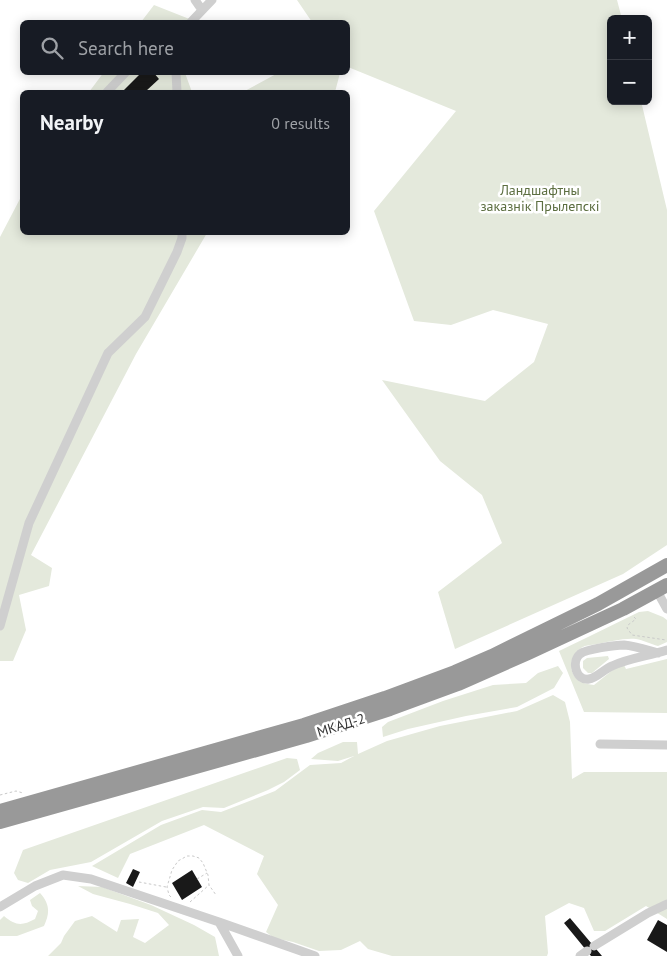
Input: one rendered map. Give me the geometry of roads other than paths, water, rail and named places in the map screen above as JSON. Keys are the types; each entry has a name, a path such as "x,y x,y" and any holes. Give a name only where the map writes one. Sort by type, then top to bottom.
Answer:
{"highway":[{"path":"0,811 304,725 386,698 492,656 573,617 667,567"},
{"path":"638,582 663,586 667,567"},
{"name":"МКАД-2","path":"0,822 390,710 497,667 576,631 663,586"}],"street":[{"path":"195,0 202,10"},
{"path":"193,20 212,0"},
{"path":"109,90 123,75"},
{"path":"176,75 177,90"},
{"path":"0,626 33,514 108,353 145,317 177,252 182,235"},
{"path":"663,586 667,609"},
{"path":"624,645 664,648 617,664 589,679 584,679 580,676 574,666 580,654 589,650 624,645"},
{"path":"600,744 667,745"},
{"path":"0,806 0,811"},
{"path":"0,907 35,886 62,875 91,879 315,956"},
{"path":"587,951 648,913 667,904"},
{"path":"219,922 238,956"}],"park label":[{"name":"Ландшафтны заказнік Прылепскі","path":"540,198"}]}
